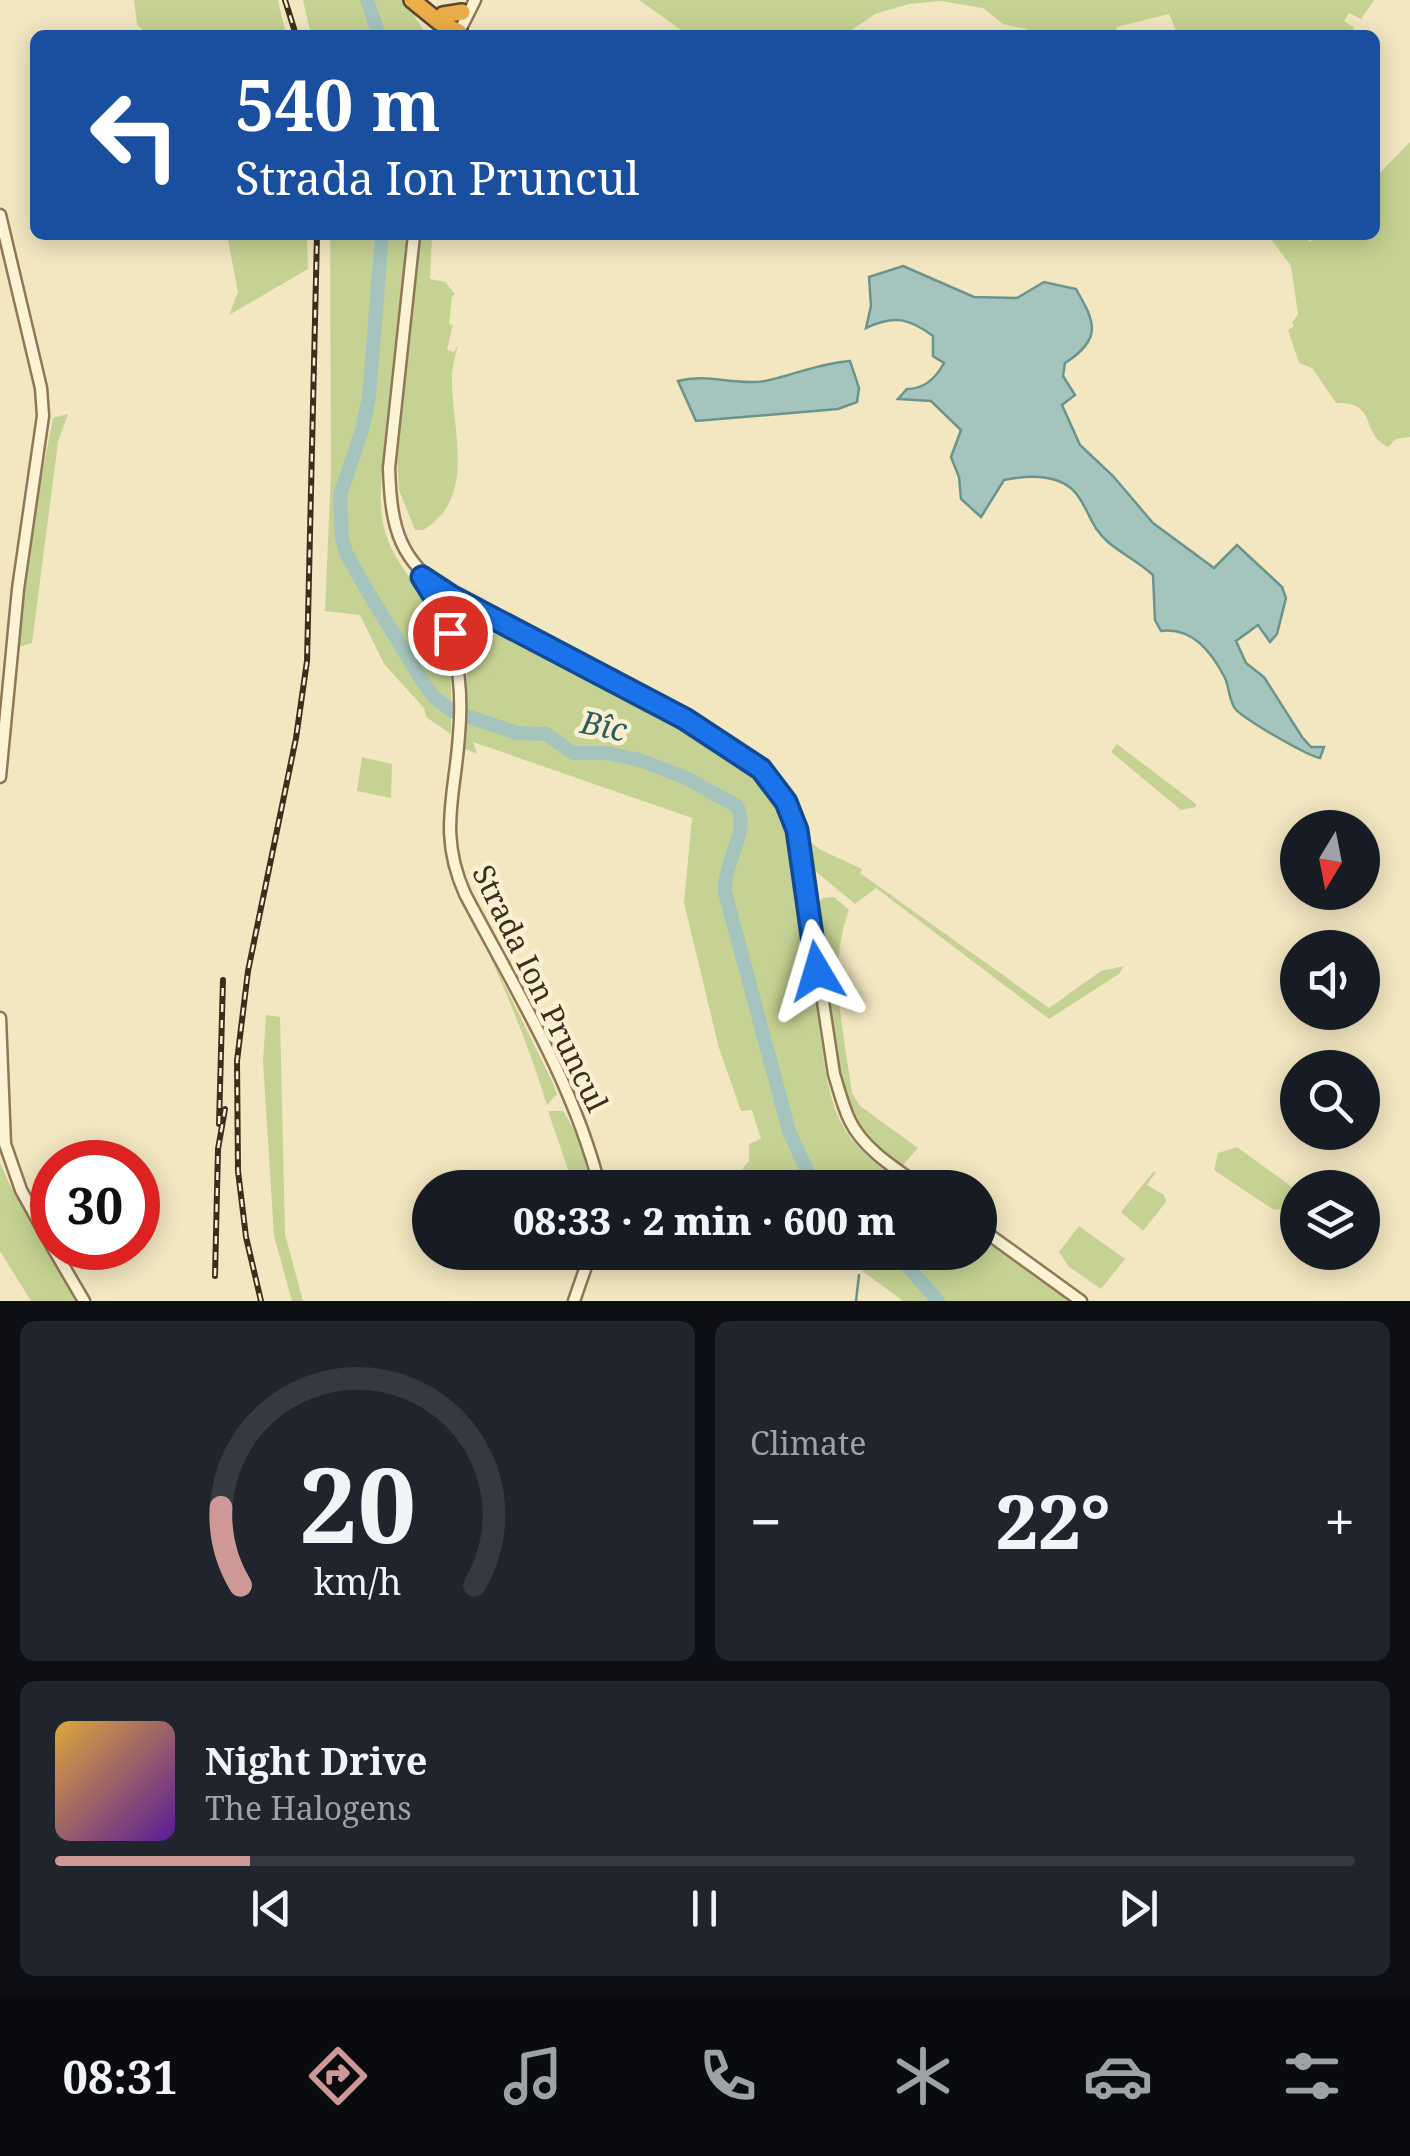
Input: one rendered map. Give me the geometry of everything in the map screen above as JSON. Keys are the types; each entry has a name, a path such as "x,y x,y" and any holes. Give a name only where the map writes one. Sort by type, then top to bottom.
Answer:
{"highway":[{"path":"413,0 456,22"}],"street":[{"path":"0,215 41,388 42,416 18,589 0,778"},
{"name":"Strada Ion Pruncul","path":"413,240 395,401 390,502 400,540 441,607 456,652 460,694 448,828 452,862 464,894 565,1086 595,1170"},
{"path":"422,577 685,719 744,756 773,783 797,830 834,1074 846,1112 863,1139 901,1170"},
{"path":"0,1018 4,1144 30,1206"},
{"path":"997,1240 1081,1301"},
{"path":"66,1270 84,1301"},
{"path":"574,1301 585,1270"}],"green space":[{"path":"134,0 278,0 285,30 143,30 137,25"},
{"path":"303,0 410,0 424,30 310,30"},
{"path":"639,0 1374,0 1361,19 1349,13 1344,21 1353,30 1176,30 1169,14 1116,30 1028,30 1003,24 983,8 941,1 909,4 875,14 851,30 681,30"},
{"path":"1410,142 1410,437 1396,439 1388,447 1379,441 1358,407 1336,403 1312,368 1299,363 1288,330 1298,314 1291,266 1272,240 1380,240 1380,173"},
{"path":"228,240 307,240 308,269 229,315 238,292"},
{"path":"330,240 409,240 387,413 382,513 391,547 432,608 445,637 450,669 451,734 426,717 424,708 384,664 360,615 325,611 331,472"},
{"path":"419,240 432,240 430,279 445,282 455,294 447,350 454,352 458,345 452,379 458,464 450,501 440,517 423,530 415,530 399,490 397,458"},
{"path":"68,414 58,442 32,643 19,647 31,530 53,418"},
{"path":"489,632 540,652 717,748 752,773 771,794 793,845 800,877 829,1089 848,1134 888,1170 742,1170 749,1161 749,1144 761,1139 752,1110 741,1111 719,1048 684,903 692,818 473,742 477,754 463,748 466,648"},
{"path":"1117,744 1196,807 1181,810 1111,752"},
{"path":"362,757 392,764 391,798 357,791"},
{"path":"806,839 862,869 860,873 1049,1008 1101,971 1124,966 1119,974 1049,1019 876,888 855,904 813,869"},
{"path":"444,850 451,876 552,1081 557,1094 547,1105 515,1014 456,889 449,871"},
{"path":"834,897 849,910 842,932 838,978 852,1093 860,1106 918,1148 902,1166 863,1136 852,1120 834,1055 828,1009 830,970 821,953 813,906 823,898"},
{"path":"266,1015 280,1017 285,1234 303,1301 292,1301 274,1236 263,1062"},
{"path":"548,1111 563,1111 581,1148 586,1170 568,1170"},
{"path":"1237,1147 1280,1178 1280,1209 1274,1210 1214,1170 1218,1153"},
{"path":"0,1163 30,1220 30,1270 58,1270 76,1301 31,1301 0,1251"},
{"path":"1153,1172 1147,1185 1164,1195 1166,1202 1143,1231 1121,1212"},
{"path":"1079,1226 1125,1259 1101,1289 1069,1267 1059,1252"},
{"path":"997,1248 1070,1301 903,1301 861,1270 997,1270"}],"water":[{"path":"903,266 974,297 1017,298 1044,282 1076,289 1092,329 1085,346 1065,363 1063,376 1075,395 1062,405 1080,445 1153,523 1214,568 1237,545 1282,587 1286,598 1277,634 1270,642 1258,625 1236,641 1246,663 1264,677 1302,737 1311,747 1324,747 1320,758 1274,736 1239,712 1232,704 1225,678 1207,650 1182,633 1161,631 1155,620 1153,575 1102,536 1078,496 1063,483 1044,478 1004,480 981,517 961,499 959,477 951,457 961,430 931,401 898,399 907,389 929,382 944,363 933,356 933,336 901,320 866,328 871,306 869,277"},
{"path":"850,361 859,388 857,402 838,409 696,421 678,381 765,381"}],"waterway":[{"name":"Bîc","path":"367,0 377,30"},
{"name":"Bîc","path":"382,240 369,398 340,495 346,553 423,682 452,711 517,733 546,734 573,753 607,753 640,760 686,778 737,806 740,826 725,892 789,1131 807,1170"},
{"name":"Bîc","path":"911,1270 938,1301"},
{"path":"856,1301 859,1275"}],"railway":[{"path":"285,0 294,30"},
{"path":"261,1301 246,1237 238,1171 237,1061 248,971 296,738 307,661 317,240"},
{"path":"219,1124 223,980"},
{"path":"215,1276 218,1149 225,1109"}],"route":[{"path":"450,633 441,607 422,577 685,719 761,769 786,802 797,830 817,971"}]}
